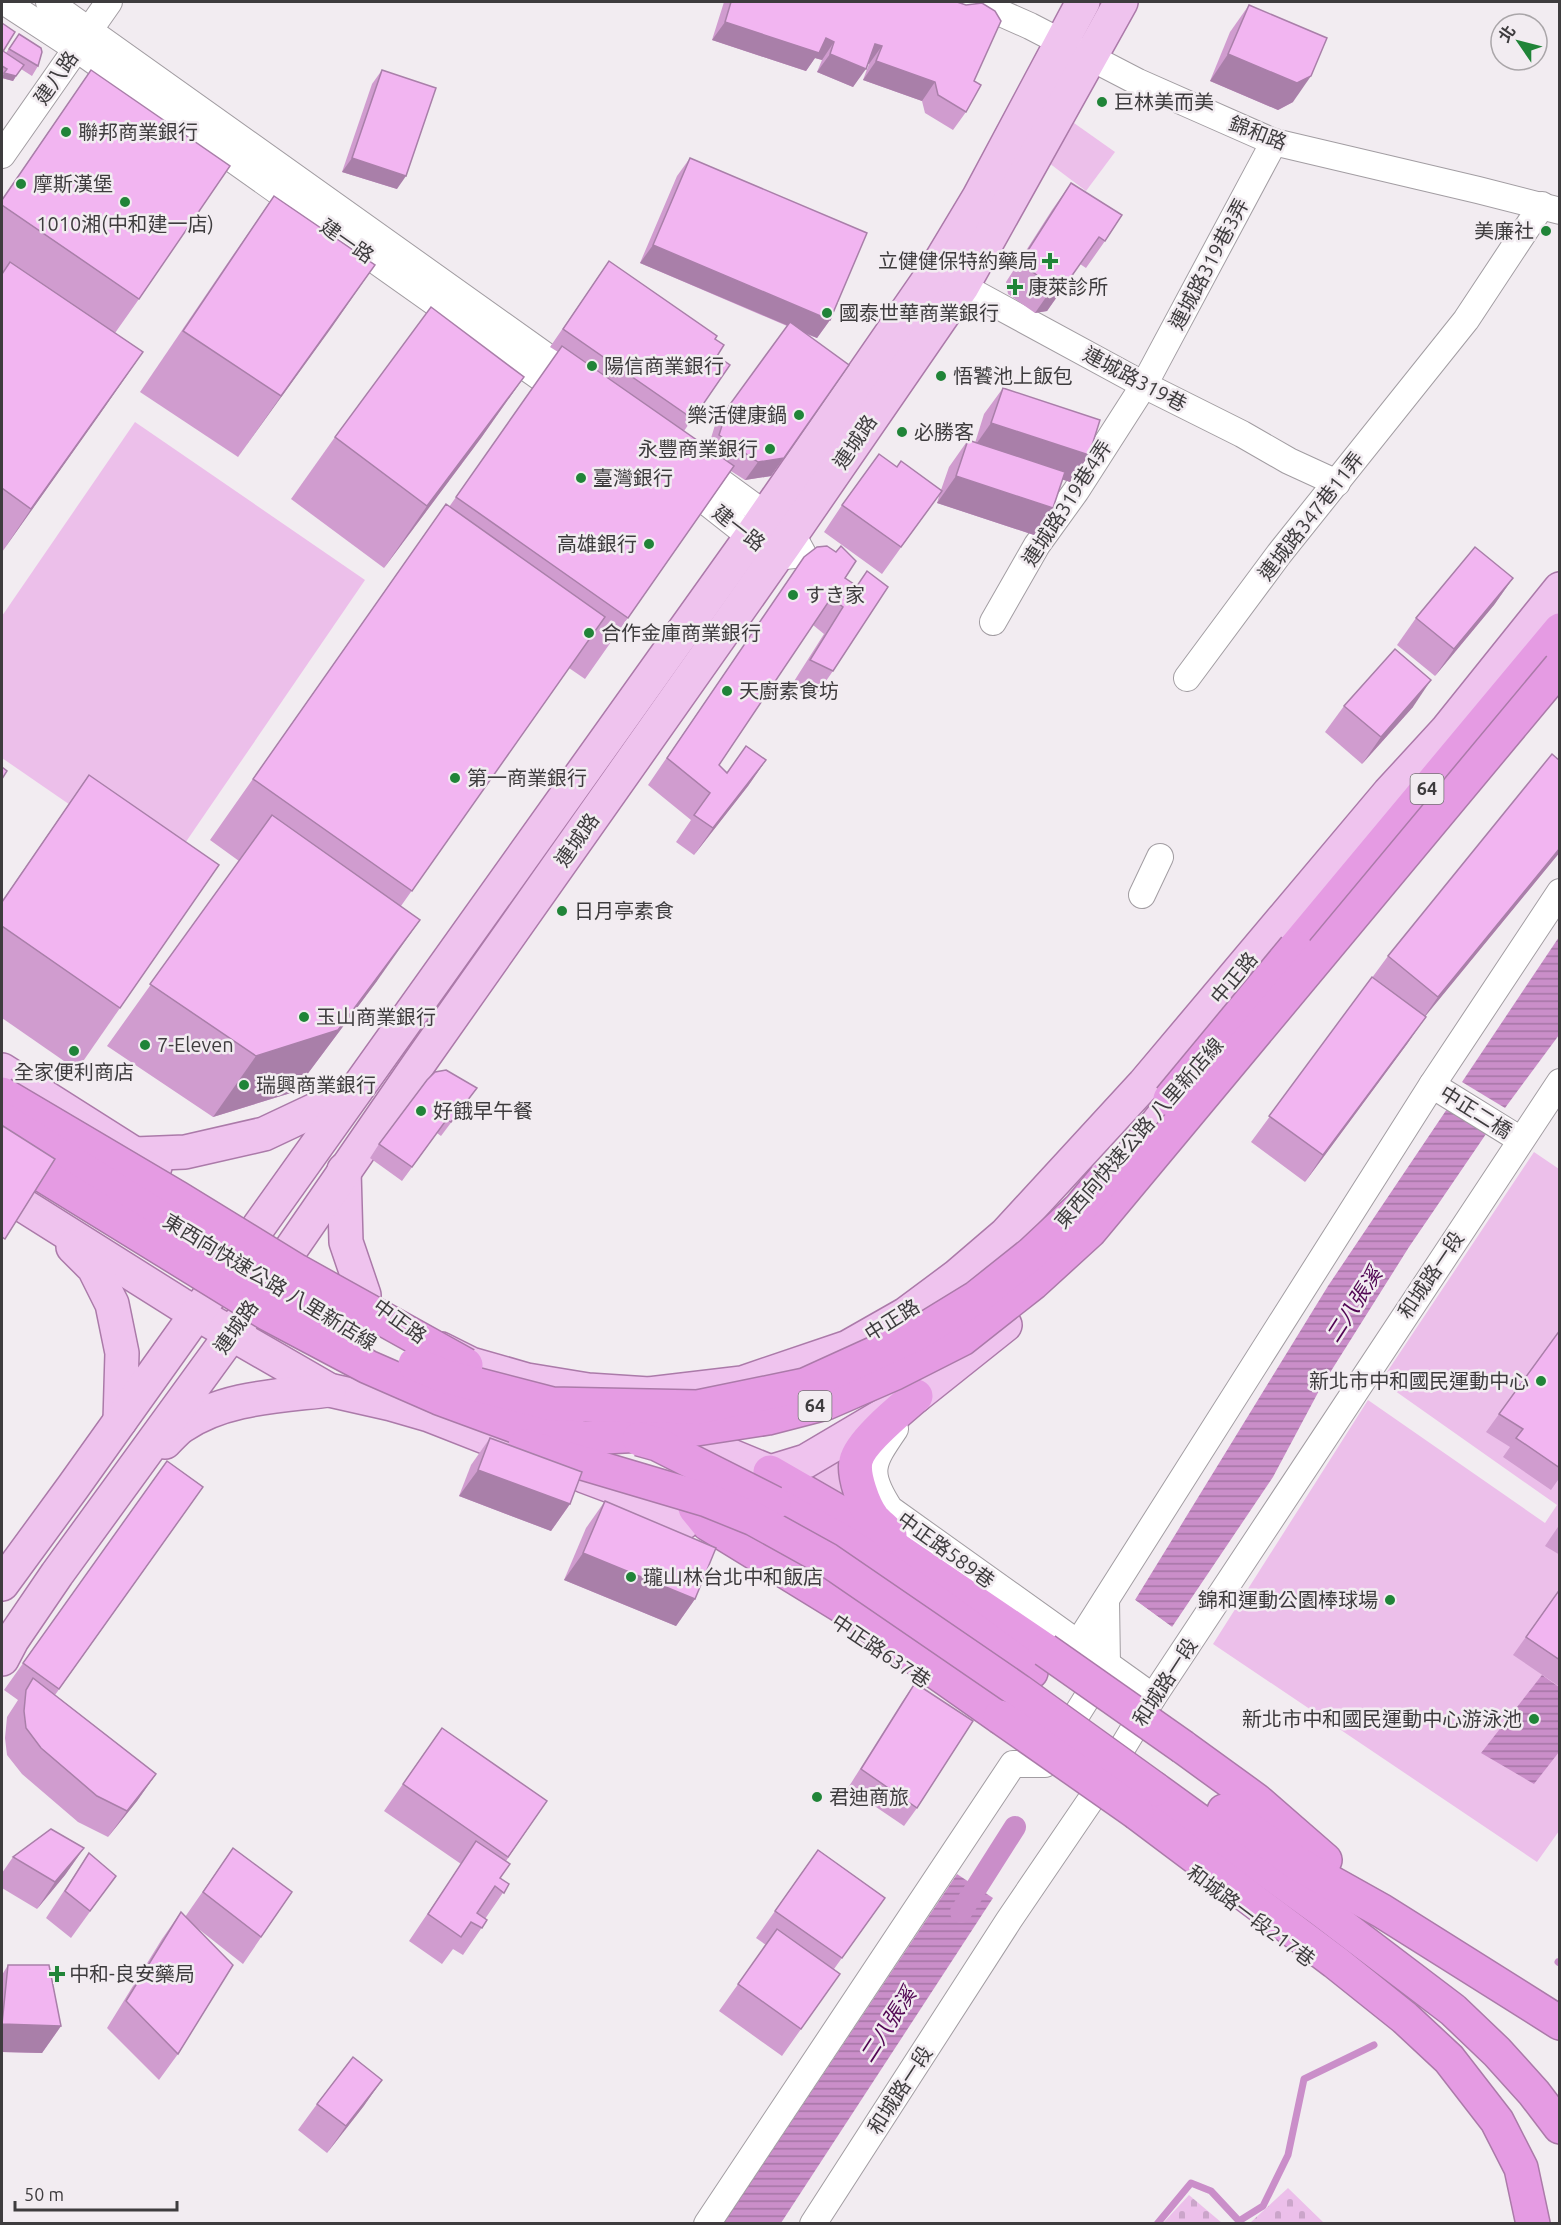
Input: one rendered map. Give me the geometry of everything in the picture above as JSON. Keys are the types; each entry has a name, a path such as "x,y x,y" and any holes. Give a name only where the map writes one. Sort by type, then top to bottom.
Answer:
{"highway":[{"name":"東西向快速公路 八里新店線","path":"2,1119 284,1295 354,1335 444,1376 552,1404 663,1407 698,1407 805,1385 915,1335 977,1297 1031,1254 1080,1208 1560,630"},
{"name":"東西向快速公路 八里新店線","path":"2,1150 288,1325 368,1367 439,1398 515,1426 584,1438 664,1434 768,1418 826,1403 962,1339 1033,1283 1090,1231 1449,809 1560,667"},
{"path":"1449,809 1560,680"},
{"path":"2,1094 297,1271 559,1418"},
{"path":"2,1131 299,1316 407,1373 454,1391 657,1444 774,1503 847,1544 937,1603 1167,1772 1298,1864 1382,1911 1560,2023"},
{"path":"2,1165 380,1387 534,1449 707,1500 754,1519 828,1560 1019,1691 1320,1909 1453,2010 1497,2052 1534,2093 1560,2127"},
{"path":"299,1316 321,1335 377,1365 451,1398 534,1449"},
{"path":"904,1402 861,1450 856,1461 858,1482 867,1508 874,1519 909,1556"},
{"path":"770,1472 855,1521 909,1556 1256,1800 1382,1911"},
{"path":"690,1481 695,1508 708,1524 848,1610 1137,1814 1406,2018 1449,2059 1497,2121 1521,2168 1533,2223"},
{"path":"683,1523 760,1557"}],"main road":[{"name":"連城路","path":"2,1584 758,527 948,279 979,197 1083,2"},
{"name":"連城路","path":"2,1659 12,1640 57,1574 137,1467 240,1322 344,1170 784,546 948,279 1090,59 1121,2"},
{"name":"中正路","path":"2,1070 135,1154 248,1241 282,1261 364,1295 440,1349 471,1364 527,1380 588,1390 649,1394 742,1383 849,1347 906,1314 957,1276 1006,1234 1144,1083 1389,793 1446,731 1560,589"},
{"name":"中正路","path":"695,1441 698,1433 716,1413 728,1408 767,1403 842,1381 940,1335 1029,1267 1099,1197 1227,1036 1560,643"},
{"path":"616,1488 770,1472 806,1461 904,1402 1014,1318 1091,1248 1449,809 1560,687"},
{"path":"1449,809 1473,746"},
{"path":"135,1154 185,1152 264,1134 316,1112 354,1092"},
{"path":"344,1170 346,1242 364,1295"},
{"path":"2,1192 124,1269 205,1301 240,1322 329,1390"},
{"path":"46,1220 94,1268 112,1304 122,1353 120,1421"},
{"path":"282,1261 332,1304 405,1337 440,1349"},
{"path":"904,1402 940,1335"},
{"path":"767,1403 849,1347"},
{"path":"137,1467 182,1426 216,1409 251,1399 329,1390 429,1415 616,1488 683,1523"},
{"path":"588,1390 695,1441 770,1472"},
{"path":"690,1481 695,1441"}],"street":[{"name":"建一路","path":"5,2 83,39 592,401"},
{"name":"建一路","path":"49,2 83,39"},
{"name":"建八路","path":"2,154 110,2"},
{"name":"錦和路","path":"976,2 1138,82 1274,142 1551,208"},
{"name":"連城路319巷3弄","path":"1144,385 1274,142"},
{"name":"連城路347巷11弄","path":"1187,678 1279,554 1438,357 1551,208"},
{"name":"連城路319巷","path":"948,279 1144,385 1242,434 1288,461 1337,483"},
{"name":"連城路319巷4弄","path":"993,622 1037,545 1076,491 1144,385"},
{"name":"建一路","path":"667,457 784,546"},
{"path":"1142,895 1160,857"},
{"path":"1077,1645 1432,1085 1560,892"},
{"name":"和城路一段","path":"813,2223 1009,1920 1092,1798 1153,1697 1560,1082"},
{"name":"中正二橋","path":"1432,1085 1521,1140"},
{"name":"中正路589巷","path":"904,1402 878,1454 874,1472 878,1490 890,1509 1077,1645 1153,1697"},
{"name":"中正路637巷","path":"683,1523 871,1644 1092,1798"},
{"path":"707,2223 1013,1764 1045,1764 1107,1666 1106,1600"},
{"name":"和城路一段217巷","path":"1092,1798 1334,1978 1406,2041"}],"green space":[{"path":"1074,123 1115,152 1086,191 1049,163"},
{"path":"135,422 365,580 166,871 2,758 2,616"},
{"path":"1534,1152 1559,1169 1559,1831 1537,1862 1213,1644 1368,1400 1545,1523 1557,1505 1381,1381"},
{"path":"843,1455 850,1490 844,1498 807,1474"},
{"path":"1288,2188 1324,2223 1241,2223 1251,2222"},
{"path":"1189,2195 1222,2223 1163,2223"}],"water":[{"path":"1559,937 1559,1035 1505,1108 1462,1082"},
{"path":"1447,1109 1486,1134 1409,1247 1321,1387 1273,1477 1172,1627 1135,1600 1328,1286"},
{"name":"新北市中和國民運動中心游泳池","path":"1542,1675 1559,1687 1559,1752 1534,1784 1481,1753"},
{"path":"957,1874 993,1898 781,2223 723,2224"}],"pier":[{"path":"1135,1600 1172,1627 1170,1629 1133,1603"}],"building":[{"path":"731,2 957,2 966,5 982,3 995,11 1001,21 974,81 981,85 966,112 938,95 935,82 876,61 882,46 875,44 866,69 830,54 834,42 826,38 819,53 725,22"},
{"path":"1249,5 1327,38 1311,76 1297,83 1228,54"},
{"path":"2,23 15,32 2,53"},
{"path":"19,34 41,48 38,66 9,49"},
{"path":"3,51 24,65 16,76 4,73 7,69 2,66"},
{"path":"91,70 230,166 139,299 2,205 2,200"},
{"path":"382,70 436,88 406,176 352,158"},
{"path":"690,158 867,233 830,320 653,245"},
{"path":"1071,183 1122,215 1105,241 1099,237 1066,284 1053,287 1026,267 1025,255"},
{"path":"274,196 375,265 281,396 183,331"},
{"path":"609,261 717,336 715,339 724,345 717,356 730,365 693,419 563,329"},
{"path":"10,262 143,352 31,509 2,488 2,274"},
{"path":"431,307 524,377 427,506 335,437"},
{"path":"790,322 849,365 784,458 758,462 719,435 728,407"},
{"path":"562,346 734,466 628,618 456,497"},
{"path":"1003,388 1100,420 1089,455 991,423"},
{"path":"968,440 1065,472 1053,508 956,476"},
{"path":"879,454 897,467 901,461 942,491 901,547 842,505"},
{"path":"446,504 605,617 412,891 253,779"},
{"path":"827,546 836,552 841,546 856,561 845,578 857,586 867,571 888,587 833,671 810,660 843,607 831,598 719,765 727,773 746,746 766,760 713,828 694,815 710,793 667,758 804,557 817,547"},
{"path":"1475,547 1513,578 1454,649 1416,618"},
{"path":"1395,649 1431,680 1381,737 1344,706"},
{"path":"1552,754 1560,761 1560,848 1438,997 1388,956"},
{"path":"2,767 7,771 2,779"},
{"path":"89,775 219,865 120,1008 2,926 2,902"},
{"path":"272,815 420,920 338,1030 256,1056 150,984"},
{"path":"1372,977 1426,1017 1323,1155 1269,1116"},
{"path":"446,1070 477,1088 451,1122 447,1119 412,1167 379,1144 427,1080 435,1072"},
{"path":"3,1126 55,1159 5,1239 2,1237"},
{"name":"新北市中和國民運動中心","path":"1560,1330 1560,1468 1516,1438 1523,1429 1499,1414"},
{"path":"490,1438 582,1472 570,1504 478,1470"},
{"path":"167,1461 203,1487 59,1689 23,1663"},
{"path":"605,1501 716,1548 695,1599 583,1553"},
{"path":"1560,1589 1560,1660 1526,1637"},
{"path":"33,1678 156,1774 127,1811 97,1796 41,1748 26,1728 24,1711 26,1690"},
{"path":"915,1683 973,1721 917,1808 861,1769"},
{"path":"442,1728 547,1801 508,1857 403,1784"},
{"path":"51,1829 84,1848 55,1882 13,1857"},
{"path":"476,1841 510,1864 500,1878 509,1884 504,1893 495,1886 477,1913 487,1920 482,1928 471,1922 461,1937 428,1914"},
{"path":"233,1848 292,1892 261,1937 203,1892"},
{"path":"818,1850 885,1898 842,1958 775,1911"},
{"path":"89,1853 116,1876 90,1911 65,1891"},
{"path":"181,1912 233,1965 178,2054 126,2001"},
{"path":"777,1929 840,1974 801,2029 738,1984"},
{"path":"8,1965 49,1965 61,2026 2,2024"},
{"path":"353,2057 382,2080 346,2126 317,2104"}],"waterway":[{"name":"二八張溪","path":"961,1912 1015,1827"},
{"path":"1157,2224 1191,2183 1211,2191 1239,2221 1263,2206 1288,2155 1304,2079 1374,2045"}],"place":[{"name":"巨林美而美","path":"1102,102"},
{"name":"聯邦商業銀行","path":"66,132"},
{"name":"摩斯漢堡","path":"21,184"},
{"name":"1010湘(中和建一店)","path":"125,202"},
{"name":"美廉社","path":"1546,231"},
{"name":"立健健保特約藥局","path":"1050,261"},
{"name":"康萊診所","path":"1015,287"},
{"name":"國泰世華商業銀行","path":"827,313"},
{"name":"陽信商業銀行","path":"592,366"},
{"name":"悟饕池上飯包","path":"941,376"},
{"name":"樂活健康鍋","path":"799,415"},
{"name":"必勝客","path":"902,432"},
{"name":"永豐商業銀行","path":"770,449"},
{"name":"臺灣銀行","path":"581,478"},
{"name":"高雄銀行","path":"649,544"},
{"name":"すき家","path":"793,595"},
{"name":"合作金庫商業銀行","path":"589,633"},
{"name":"天廚素食坊","path":"727,691"},
{"name":"第一商業銀行","path":"455,778"},
{"name":"日月亭素食","path":"562,911"},
{"name":"玉山商業銀行","path":"304,1017"},
{"name":"7-Eleven","path":"145,1045"},
{"name":"全家便利商店","path":"74,1051"},
{"name":"瑞興商業銀行","path":"244,1085"},
{"name":"好餓早午餐","path":"421,1111"},
{"name":"新北市中和國民運動中心","path":"1541,1381"},
{"name":"瓏山林台北中和飯店","path":"631,1577"},
{"name":"錦和運動公園棒球場","path":"1390,1600"},
{"name":"新北市中和國民運動中心游泳池","path":"1534,1719"},
{"name":"君迪商旅","path":"817,1797"},
{"name":"中和-良安藥局","path":"57,1974"}]}
